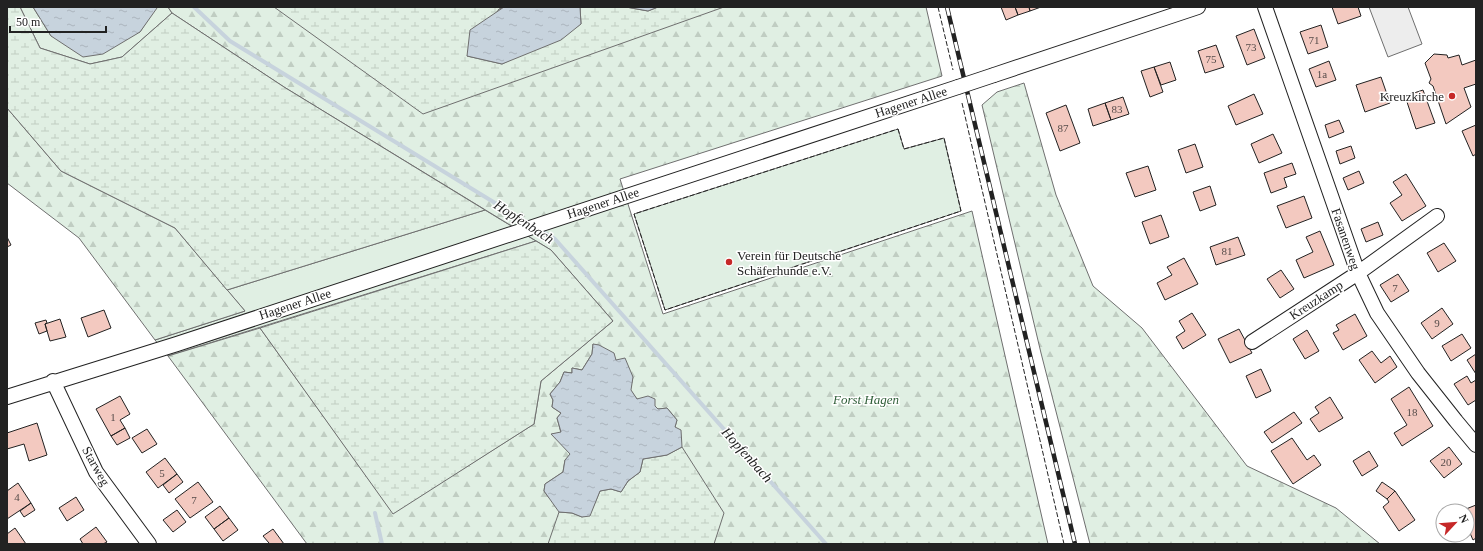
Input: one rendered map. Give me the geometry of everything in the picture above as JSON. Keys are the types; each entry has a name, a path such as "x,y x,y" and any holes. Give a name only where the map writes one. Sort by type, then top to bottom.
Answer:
{"street":[{"name":"Hagener Allee","path":"7,397 53,381 177,344 1198,7"},
{"name":"Fasanenweg","path":"1265,7 1358,273 1381,319 1418,373 1476,445"},
{"name":"Kreuzkamp","path":"1252,342 1358,273 1437,216"},
{"name":"Starweg","path":"53,381 96,472 149,544"}],"green space":[{"path":"7,7 20,7 40,48 90,64 122,57 172,13 284,87 485,210 227,290 175,228 61,171 7,108"},
{"path":"20,7 33,7 51,36 140,32 156,7 168,7 172,13 122,57 90,64 40,48"},
{"name":"Forst Hagen","path":"168,7 504,7 499,9 467,56 502,64 581,24 580,7 626,7 648,11 658,7 926,7 942,76 620,179 663,314 972,211 1048,544 307,544 168,356 260,328 393,513 534,424 541,381 613,321 551,250 284,87 172,13","holes":["593,344 616,360 633,377 630,390 637,399 655,406 658,409 667,408 677,420 675,427 643,459 640,472 628,481 621,492 611,489 600,491 590,516 549,498 544,491 545,484 563,472 565,460 571,454 552,434 561,433 557,418 561,413 552,407 553,400 550,394 560,382 564,372 572,373 572,368 582,370 592,354"]},
{"path":"274,7 504,7 499,9 467,56 502,64 581,24 580,7 626,7 648,11 658,7 724,7 423,114"},
{"path":"1024,83 1056,195 1093,286 1142,328 1247,466 1336,508 1380,544 1090,544 1041,353 982,105 997,92"},
{"path":"7,108 61,171 175,228 245,311 155,340 79,238 7,183"},
{"name":"Verein für Deutsche Schäferhunde e.V.","path":"898,129 904,149 944,138 961,211 665,310 634,214"},
{"path":"485,210 536,241 168,356 155,340 245,311 227,290"},
{"path":"536,241 551,250 613,321 541,381 534,424 393,514 260,328"},
{"path":"682,447 724,513 714,544 548,544 559,512 572,513 582,517 591,512 600,491 611,489 621,492 628,481 640,472 643,459 667,455"}],"shaded area":[{"path":"1369,7 1408,7 1422,44 1388,57"}],"water":[{"path":"33,7 157,8 140,32 103,54 83,57 51,36"},
{"path":"504,7 580,7 581,24 561,40 502,64 467,56 470,30"},
{"path":"626,7 658,7 648,11"},
{"path":"593,344 599,345 614,353 616,360 625,358 633,377 631,390 637,399 648,396 655,399 655,406 658,409 667,408 677,420 675,427 681,430 682,447 667,455 643,459 640,472 628,481 621,492 611,489 600,491 590,516 582,517 572,513 559,512 544,491 545,484 563,472 565,460 570,454 551,434 561,432 557,418 561,413 552,407 553,400 550,394 560,382 564,372 572,373 572,368 582,370 592,354"}],"building":[{"path":"1001,7 1015,7 1018,15 1006,20"},
{"path":"1015,7 1029,7 1030,11 1018,15"},
{"path":"1029,7 1041,7 1030,11"},
{"path":"1332,7 1358,7 1361,16 1338,24"},
{"path":"1321,25 1328,47 1308,54 1300,32"},
{"path":"1254,29 1265,58 1247,65 1236,36"},
{"path":"1216,45 1224,67 1205,73 1198,51"},
{"name":"Kreuzkirche","path":"1434,54 1447,55 1448,58 1459,55 1462,65 1476,60 1476,84 1464,88 1471,107 1446,124 1433,86 1429,83 1431,79 1425,63"},
{"path":"1329,61 1336,80 1316,87 1309,69"},
{"path":"1170,62 1176,80 1161,85 1154,67"},
{"path":"1154,67 1163,92 1150,97 1141,71"},
{"path":"1381,77 1390,103 1365,112 1356,85"},
{"path":"1423,90 1435,123 1416,129 1405,96"},
{"path":"1254,94 1263,114 1236,125 1228,106"},
{"path":"1123,97 1129,114 1111,120 1105,103"},
{"path":"1105,103 1111,120 1093,126 1088,109"},
{"path":"1066,105 1080,143 1060,151 1046,113"},
{"path":"1339,120 1344,132 1329,138 1325,125"},
{"path":"1476,125 1476,154 1473,156 1462,131"},
{"path":"1273,134 1282,153 1259,163 1251,144"},
{"path":"1195,144 1203,167 1186,173 1178,150"},
{"path":"1351,146 1355,158 1340,164 1336,151"},
{"path":"1292,163 1296,174 1284,178 1287,187 1271,193 1264,173"},
{"path":"1148,166 1156,190 1135,197 1126,173"},
{"path":"1359,171 1364,183 1348,190 1343,178"},
{"path":"1406,174 1426,206 1402,221 1390,203 1402,195 1393,182"},
{"path":"1210,186 1216,205 1200,211 1193,192"},
{"path":"1304,196 1312,218 1286,228 1277,206"},
{"path":"1161,215 1169,237 1150,244 1142,222"},
{"path":"1378,222 1383,235 1366,242 1361,229"},
{"path":"1320,231 1334,265 1304,278 1296,260 1313,252 1306,237"},
{"path":"7,237 11,245 7,247"},
{"path":"1238,237 1245,255 1216,265 1210,247"},
{"path":"1444,243 1456,261 1438,272 1427,253"},
{"path":"1184,258 1198,284 1165,300 1157,283 1172,275 1167,267"},
{"path":"1281,270 1294,289 1280,298 1267,279"},
{"path":"1398,274 1409,291 1391,302 1380,285"},
{"path":"1442,308 1453,324 1432,339 1421,323"},
{"path":"104,310 111,328 88,337 81,318"},
{"path":"1192,313 1206,335 1183,349 1176,337 1185,331 1179,321"},
{"path":"1355,314 1367,336 1343,350 1333,333 1339,330 1336,325"},
{"path":"60,319 66,337 50,341 45,324"},
{"path":"46,320 47,323 45,324 47,331 39,334 35,323"},
{"path":"1239,329 1252,353 1230,363 1218,339"},
{"path":"1307,330 1319,351 1305,359 1293,339"},
{"path":"1462,334 1471,348 1451,361 1442,346"},
{"path":"1372,351 1381,363 1390,356 1397,367 1375,383 1359,360"},
{"path":"1476,354 1476,374 1467,360"},
{"path":"1261,369 1271,391 1256,398 1246,376"},
{"path":"1467,376 1471,383 1476,380 1476,400 1468,405 1454,384"},
{"path":"1409,387 1433,426 1402,446 1394,433 1407,425 1391,399"},
{"path":"120,396 130,414 120,420 125,428 111,436 96,409"},
{"path":"1330,397 1343,418 1319,432 1310,419 1319,413 1315,407"},
{"path":"1294,412 1302,423 1272,443 1264,432"},
{"path":"37,423 47,455 29,461 24,444 7,449 7,433"},
{"path":"125,428 130,438 117,445 111,436"},
{"path":"147,429 157,444 142,453 132,438"},
{"path":"1292,438 1307,460 1314,455 1321,465 1293,484 1271,451"},
{"path":"1449,447 1462,464 1444,478 1430,461"},
{"path":"1369,451 1378,466 1362,476 1353,461"},
{"path":"165,458 177,474 158,488 146,472"},
{"path":"177,474 183,482 169,493 163,485"},
{"path":"198,482 213,502 190,518 175,499"},
{"path":"1382,482 1395,491 1387,499 1376,491"},
{"path":"18,483 31,503 7,519 7,491"},
{"path":"1395,491 1415,520 1399,531 1383,507 1389,502 1387,499"},
{"path":"76,497 84,510 67,521 59,508"},
{"path":"31,503 35,510 24,517 20,511"},
{"path":"1475,505 1476,505 1475,539"},
{"path":"220,506 229,518 214,529 205,517"},
{"path":"177,510 186,522 173,532 163,520"},
{"path":"229,518 238,530 223,541 214,529"},
{"path":"96,527 107,542 103,544 83,544 80,539"},
{"path":"15,528 26,544 7,544 7,534"},
{"path":"273,529 284,544 268,544 269,543 263,536"}],"waterway":[{"name":"Hopfenbach","path":"194,7 230,41 531,225"},
{"name":"Hopfenbach","path":"538,229 555,239 826,544"},
{"path":"375,513 382,544"}],"railway":[{"path":"947,7 1075,544"}],"fence":[{"path":"938,7 953,70"},
{"path":"962,103 1064,544"},
{"path":"898,129 904,149 944,138 961,211 665,310 634,214 898,129"}],"place":[{"name":"Kreuzkirche","path":"1452,96"},
{"name":"Verein für Deutsche Schäferhunde e.V.","path":"729,262"}]}
